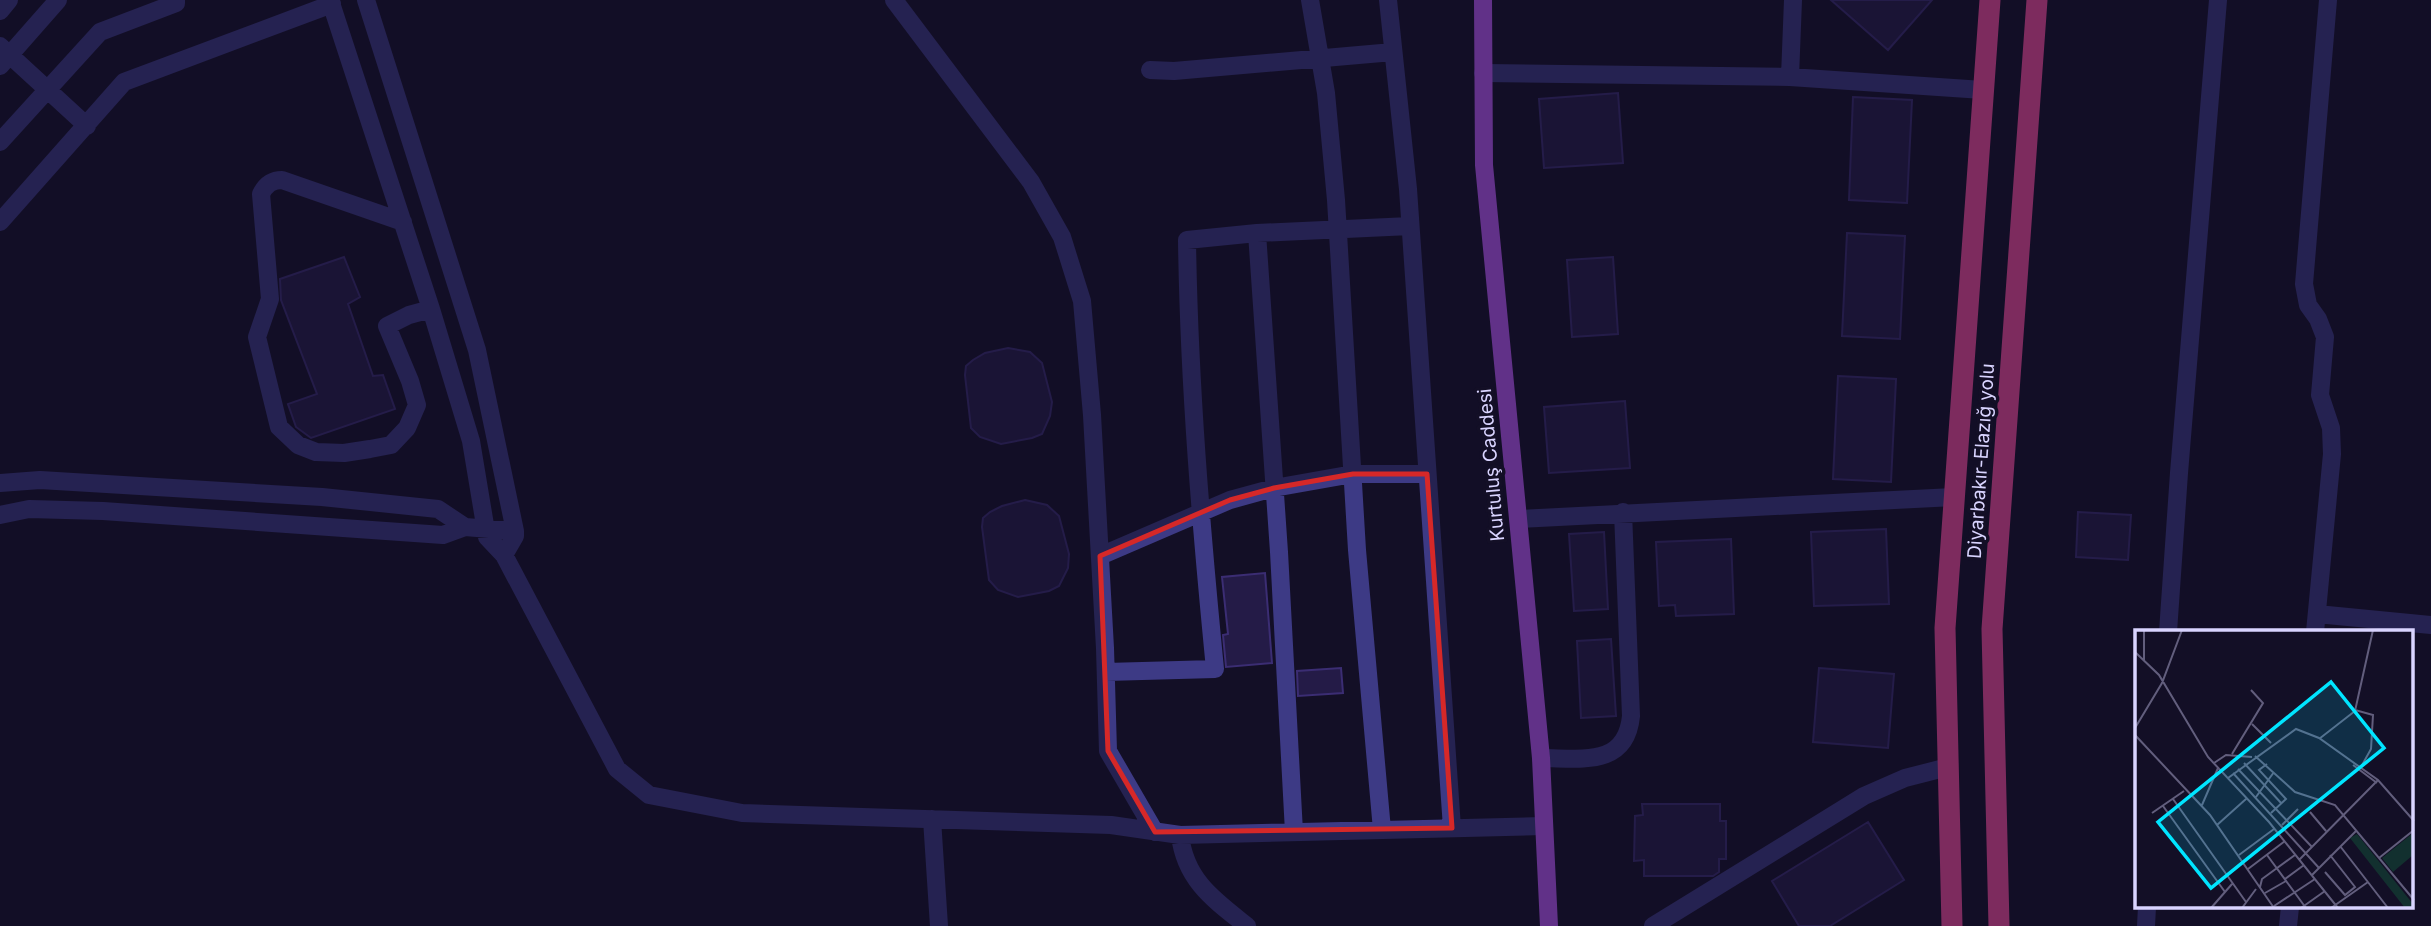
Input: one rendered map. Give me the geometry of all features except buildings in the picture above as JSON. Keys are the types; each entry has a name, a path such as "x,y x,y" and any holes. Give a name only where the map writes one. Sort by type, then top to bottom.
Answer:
{"highway":[{"name":"Diyarbakır-Elazığ yolu","path":"1952,926 1945,628 1990,0"},
{"name":"Diyarbakır-Elazığ yolu","path":"1998,926 1992,629 2037,0"}],"main road":[{"name":"Kurtuluş Caddesi","path":"1483,0 1484,165 1541,758 1549,926"}],"street":[{"path":"0,11 9,0"},
{"path":"58,0 3,55 48,89 87,126"},
{"path":"0,142 100,32 176,3 176,0"},
{"path":"366,0 477,350 515,531 504,555"},
{"path":"894,0 1031,182 1062,237 1082,300 1092,415 1108,751 1155,832"},
{"path":"1310,0 1326,93 1338,229 1358,563 1382,830"},
{"path":"1388,0 1410,226 1452,828"},
{"path":"1790,77 1793,0"},
{"path":"2168,630 2218,0"},
{"path":"2328,0 2304,284 2308,305 2318,319 2325,337 2320,395 2331,428 2316,623 2431,625"},
{"path":"0,222 124,82 331,2 471,441 487,537 504,555 617,769 649,795 742,813 1111,825 1180,835 1543,826"},
{"path":"1150,70 1174,71 1393,52"},
{"path":"1483,73 1790,77 1983,90"},
{"path":"403,222 282,180 268,184 261,194 270,299 257,337 279,427 298,445 326,453 344,453 391,445 407,428 417,405 387,326 409,315 431,309"},
{"path":"1106,672 1215,669 1200,512 1188,318 1187,240 1257,233 1410,226"},
{"path":"1257,233 1286,667 1294,832"},
{"path":"1100,556 1230,500 1274,488 1353,474 1427,474"},
{"path":"0,483 40,480 322,496 438,509 465,527"},
{"path":"1518,519 1954,497"},
{"path":"0,514 29,509 103,511 443,536 465,527 515,531"},
{"path":"1541,758 1602,758 1622,744 1630,726 1623,512"},
{"path":"1653,926 1864,796 1905,778 1948,767"},
{"path":"932,819 939,926"},
{"path":"1180,835 1182,853 1188,867 1208,895 1247,926"},
{"path":"2146,926 2147,908"},
{"path":"2288,926 2290,908"}],"highlighted area":[{"path":"1353,474 1427,474 1452,828 1155,832 1108,751 1100,556 1230,500 1274,488"}]}
